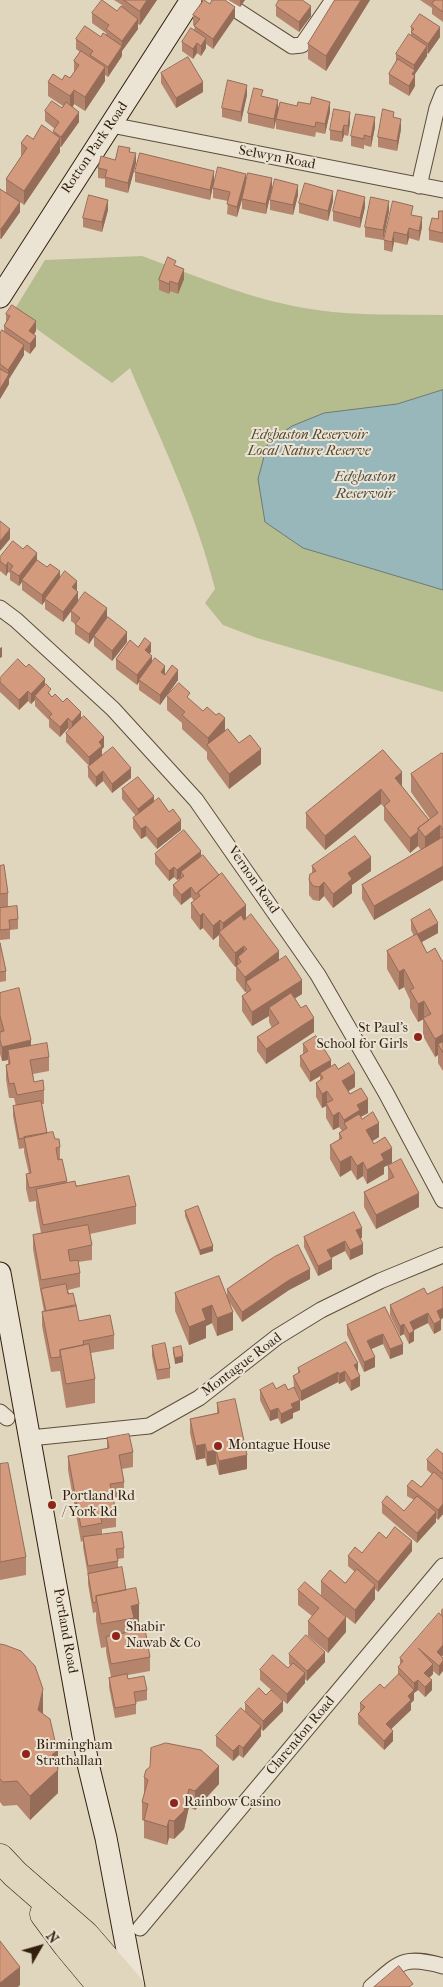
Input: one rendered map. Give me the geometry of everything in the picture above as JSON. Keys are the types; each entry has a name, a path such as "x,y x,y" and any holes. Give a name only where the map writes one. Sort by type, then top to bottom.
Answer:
{"highway":[{"path":"8,1866 85,1935 132,1987"},
{"path":"8,1866 67,1946 102,1987"}],"main road":[{"name":"Rotton Park Road","path":"0,297 65,193 191,0"},
{"name":"Portland Road","path":"0,1273 88,1764 106,1838 132,1987"}],"street":[{"path":"221,0 292,46 302,45 333,0"},
{"path":"419,186 437,108 443,94"},
{"name":"Selwyn Road","path":"111,125 443,190"},
{"name":"Vernon Road","path":"0,608 16,620 113,709 196,800 318,975 386,1093 443,1200"},
{"name":"Montague Road","path":"30,1438 149,1426 199,1398 277,1337 321,1310 443,1255"},
{"name":"Clarendon Road","path":"140,1928 443,1566"},
{"path":"370,1987 399,1964 417,1960 439,1965"}],"green space":[{"name":"Edgbaston Reservoir Local Nature Reserve","path":"142,256 228,288 295,306 348,313 443,315 443,692 257,638 223,625 205,603 215,589 207,560 188,504 130,368 112,383 13,312 45,260"}],"water":[{"name":"Edgbaston Reservoir","path":"443,390 443,590 303,548 265,522 258,479 268,442 292,426 324,413 397,404"}],"building":[{"path":"102,0 117,11 121,6 138,19 122,41 106,29 109,25 92,13"},
{"path":"124,0 147,0 140,11"},
{"path":"204,0 210,4 212,0 225,0 235,7 213,39 194,26 200,19 193,15"},
{"path":"279,0 302,0 311,6 299,22 276,6"},
{"path":"335,0 361,0 326,56 308,44"},
{"path":"435,0 443,0 443,12 432,4"},
{"path":"420,14 440,27 428,44 411,32 414,29 411,27"},
{"path":"85,26 101,37 103,33 122,46 108,67 90,55 93,51 76,39"},
{"path":"191,28 206,38 201,46 197,43 193,49 182,42"},
{"path":"409,34 427,46 414,65 396,54"},
{"path":"81,51 105,67 85,97 74,90 70,96 48,82 53,74 62,80 65,75 70,78 79,65 74,61"},
{"path":"188,57 203,82 176,98 161,73"},
{"path":"398,59 415,70 412,74 415,76 409,86 389,74"},
{"path":"228,80 247,85 241,112 222,108"},
{"path":"254,88 263,90 261,96 278,100 274,119 248,113"},
{"path":"312,97 330,102 325,124 316,122 315,127 276,119 280,102 297,106 298,102 310,104"},
{"path":"52,101 62,108 66,102 79,112 61,137 53,131 59,122 45,111"},
{"path":"334,109 350,112 348,126 344,125 342,132 330,130"},
{"path":"383,109 394,112 393,117 401,119 397,141 378,137"},
{"path":"356,114 375,117 371,137 364,135 364,139 351,136"},
{"path":"42,125 60,138 24,191 6,179 27,148 21,143 27,135 33,139"},
{"path":"119,146 130,148 129,152 136,153 128,183 105,177 107,170 98,168 101,156 115,160"},
{"path":"140,153 214,171 210,190 135,172"},
{"path":"218,167 246,174 237,207 227,204 230,192 213,188"},
{"path":"248,173 272,178 266,204 242,199"},
{"path":"275,179 298,185 293,205 270,200"},
{"path":"305,183 333,191 328,211 299,203"},
{"path":"0,189 20,202 1,229 0,229"},
{"path":"338,190 365,197 360,218 333,211"},
{"path":"89,195 108,200 102,222 83,218"},
{"path":"371,197 389,201 383,230 365,227"},
{"path":"393,201 413,206 411,215 422,217 419,231 409,228 407,235 394,232 392,242 384,240"},
{"path":"439,211 443,211 443,233 429,230 432,218 438,219"},
{"path":"168,257 176,261 174,265 184,269 178,284 170,281 169,284 159,280"},
{"path":"12,305 36,321 29,331 36,336 30,344 4,326 10,316 6,314"},
{"path":"2,330 24,345 8,370 0,364 0,334"},
{"path":"0,369 9,374 0,389"},
{"path":"0,521 10,529 0,541"},
{"path":"13,541 23,549 27,545 37,553 19,576 10,570 13,566 8,562 6,566 0,561 0,557"},
{"path":"37,560 47,567 50,564 60,571 42,595 22,580"},
{"path":"65,571 77,581 72,587 78,592 63,612 45,599"},
{"path":"85,592 107,608 89,634 75,624 80,618 71,611"},
{"path":"108,617 127,632 112,651 94,636"},
{"path":"145,638 151,643 145,650 152,656 137,675 116,659 130,640 138,647"},
{"path":"155,658 165,666 161,672 165,675 172,665 178,670 160,695 139,680"},
{"path":"18,659 26,667 29,664 45,679 31,694 28,691 19,700 0,682 0,678"},
{"path":"179,683 190,693 187,697 203,711 207,707 216,715 219,713 225,718 208,738 182,715 185,712 167,696"},
{"path":"46,684 51,689 48,693 52,697 55,694 63,702 67,698 81,712 72,722 68,718 60,727 49,717 52,714 35,696"},
{"path":"84,716 104,737 99,742 102,746 89,757 66,733"},
{"path":"228,729 239,743 250,735 261,749 229,774 207,745"},
{"path":"113,747 131,768 112,784 103,771 96,777 88,767"},
{"path":"383,750 402,772 395,778 429,820 418,828 418,832 410,838 384,806 390,801 381,789 325,836 306,813"},
{"path":"442,753 443,830 440,825 425,837 418,828 438,813 411,774"},
{"path":"138,777 154,796 138,809 122,789"},
{"path":"159,798 169,812 173,809 181,820 157,839 146,826 141,829 133,818"},
{"path":"184,830 201,851 177,870 174,867 169,871 155,854"},
{"path":"355,836 371,857 348,873 352,879 333,894 324,882 319,887 313,886 309,880 310,874 316,871 312,866"},
{"path":"443,837 443,866 374,906 362,885"},
{"path":"203,855 219,875 196,894 191,887 181,895 173,885 184,876 181,872"},
{"path":"4,865 8,893 0,894 0,866"},
{"path":"222,873 246,905 223,923 220,920 213,926 203,913 200,916 191,903 200,896 198,892"},
{"path":"17,906 18,919 9,920 10,929 0,930 0,908"},
{"path":"430,909 438,923 418,934 411,920"},
{"path":"251,914 279,951 245,977 236,966 241,962 238,957 247,949 244,946 235,953 219,932 241,915 244,920"},
{"path":"417,934 427,953 435,948 443,961 443,1034 435,1039 423,1018 431,1014 424,1001 418,1004 410,990 414,988 404,969 399,972 387,951"},
{"path":"0,943 6,971 0,972"},
{"path":"286,956 302,980 252,1012 242,996 251,990 246,982"},
{"path":"19,988 31,1040 2,1047 0,1032 4,1031 0,1016 0,993"},
{"path":"291,993 301,1008 306,1005 314,1018 266,1049 257,1037 279,1023 269,1008"},
{"path":"316,1036 331,1060 310,1072 300,1056 308,1051 303,1044"},
{"path":"443,1042 443,1053 438,1044"},
{"path":"47,1043 49,1057 30,1060 34,1082 43,1080 44,1090 17,1095 14,1083 9,1084 6,1065 10,1064 8,1050"},
{"path":"349,1063 355,1073 342,1081 350,1094 361,1088 368,1099 357,1105 360,1110 344,1120 339,1112 333,1116 326,1103 333,1100 327,1091 322,1094 316,1083 323,1078 320,1073 335,1064 338,1069"},
{"path":"41,1101 47,1133 19,1139 13,1106"},
{"path":"373,1112 379,1123 366,1130 374,1144 385,1137 392,1148 381,1154 384,1160 367,1170 363,1162 357,1166 351,1156 340,1162 330,1145 342,1138 339,1133 347,1128 344,1123 359,1114 362,1119"},
{"path":"53,1132 55,1139 59,1139 60,1147 56,1148 58,1160 62,1159 67,1181 29,1188 26,1174 31,1173 24,1137"},
{"path":"401,1159 419,1193 376,1215 364,1192 394,1177 388,1166"},
{"path":"129,1176 136,1206 43,1225 36,1189 75,1181 76,1186"},
{"path":"198,1206 213,1246 200,1250 185,1211"},
{"path":"354,1212 362,1228 356,1230 363,1244 350,1250 345,1241 327,1250 332,1259 318,1266 304,1237"},
{"path":"88,1225 92,1245 68,1250 70,1261 78,1260 80,1273 41,1280 33,1235"},
{"path":"298,1245 310,1269 289,1280 242,1312 227,1289 274,1257"},
{"path":"219,1276 233,1312 217,1318 212,1305 202,1309 206,1320 189,1327 175,1293"},
{"path":"66,1284 68,1294 73,1293 76,1306 46,1311 41,1289"},
{"path":"443,1287 443,1308 437,1311 441,1320 434,1324 428,1313 410,1322 414,1331 409,1334 404,1324 400,1326 390,1305 424,1288 427,1294"},
{"path":"76,1305 79,1321 110,1315 114,1335 83,1341 84,1345 60,1350 60,1357 51,1358 42,1312"},
{"path":"385,1307 403,1344 390,1349 383,1334 375,1337 367,1341 375,1357 364,1362 347,1325"},
{"path":"346,1342 358,1363 354,1365 360,1376 351,1381 345,1371 339,1374 338,1372 301,1391 293,1376 300,1372 298,1368"},
{"path":"165,1343 170,1368 157,1370 152,1346"},
{"path":"89,1344 95,1379 66,1384 60,1350"},
{"path":"181,1346 183,1356 175,1358 173,1348"},
{"path":"273,1383 276,1389 285,1384 288,1390 294,1387 300,1400 291,1404 293,1408 281,1414 278,1408 270,1411 260,1390"},
{"name":"Montague House","path":"235,1399 247,1455 219,1461 216,1450 207,1452 205,1444 196,1446 190,1419 219,1413 217,1403"},
{"path":"129,1434 133,1452 119,1455 124,1482 110,1484 116,1512 100,1515 102,1523 81,1527 68,1456 109,1448 107,1438"},
{"path":"437,1449 443,1454 443,1474 427,1460"},
{"path":"8,1463 26,1557 0,1562 0,1464"},
{"path":"434,1472 443,1480 443,1504 438,1510 407,1486 412,1480 421,1487"},
{"path":"387,1496 404,1511 417,1496 436,1512 417,1533 382,1503"},
{"path":"395,1527 412,1541 378,1582 348,1556 355,1547 362,1553 379,1532 386,1538"},
{"path":"122,1532 124,1548 116,1549 118,1561 88,1566 83,1537"},
{"path":"122,1567 126,1590 96,1596 96,1602 93,1603 88,1574"},
{"path":"357,1569 375,1585 355,1610 321,1581 330,1570 345,1583"},
{"path":"305,1582 346,1617 328,1639 308,1621 319,1608 298,1590"},
{"path":"136,1588 139,1604 131,1606 134,1618 101,1624 96,1596"},
{"path":"439,1613 443,1617 443,1645 437,1652 443,1658 443,1661 439,1666 418,1648 433,1664 424,1673 432,1680 425,1687 418,1680 414,1683 398,1667 403,1661 400,1658"},
{"path":"145,1629 150,1657 111,1664 106,1637"},
{"path":"306,1635 325,1652 307,1671 289,1654"},
{"name":"Birmingham Strathallan","path":"0,1644 21,1651 35,1666 43,1689 38,1710 50,1719 55,1741 52,1744 58,1750 52,1755 57,1761 58,1770 30,1796 17,1781 3,1782 0,1779"},
{"path":"273,1655 288,1668 293,1663 305,1673 287,1694 260,1670"},
{"path":"127,1674 128,1679 144,1676 147,1690 134,1692 136,1704 115,1708 109,1678"},
{"path":"399,1674 414,1690 408,1696 411,1700 386,1724 393,1731 384,1741 358,1714 365,1707 360,1703 380,1684 384,1688"},
{"path":"259,1688 266,1695 271,1690 283,1701 263,1721 245,1703"},
{"path":"241,1708 261,1726 243,1748 239,1745 233,1751 216,1736"},
{"name":"Rainbow Casino","path":"166,1743 201,1750 219,1766 195,1791 189,1789 184,1811 174,1821 169,1820 167,1827 144,1820 148,1804 142,1802 148,1780 144,1777 146,1770 150,1767 151,1748"},
{"path":"0,1941 20,1967 0,1983"},
{"path":"399,1966 413,1984 409,1987 374,1987"}],"place":[{"name":"St Paul's School for Girls","path":"418,1037"},
{"name":"Montague House","path":"218,1446"},
{"name":"Portland Rd / York Rd","path":"52,1505"},
{"name":"Shabir Nawab & Co","path":"116,1636"},
{"name":"Birmingham Strathallan","path":"26,1754"},
{"name":"Rainbow Casino","path":"174,1803"}]}
